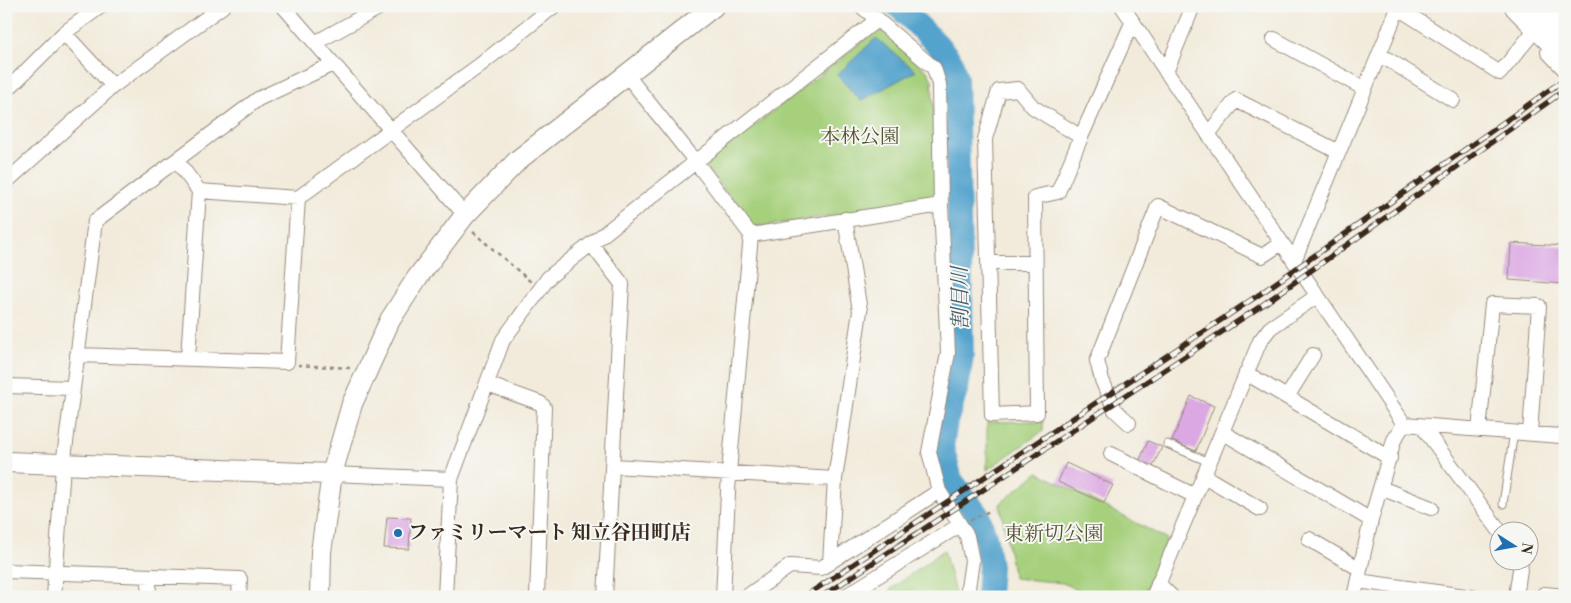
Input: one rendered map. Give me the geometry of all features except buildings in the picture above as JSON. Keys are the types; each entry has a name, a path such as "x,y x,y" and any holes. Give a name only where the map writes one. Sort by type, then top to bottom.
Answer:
{"highway":[{"path":"1518,6 1565,53"}],"street":[{"path":"6,91 64,33 102,6"},
{"path":"6,182 113,86 223,6"},
{"path":"283,6 463,218"},
{"path":"199,191 298,198 480,65 554,6"},
{"path":"320,597 321,552 332,474 352,404 390,320 418,278 463,218 518,160 714,6"},
{"path":"861,6 934,68 939,84 941,206 948,353 929,452 939,491 967,536 972,561 968,588 970,597"},
{"path":"1122,6 1404,424 1530,433 1565,438"},
{"path":"1166,72 1193,6"},
{"path":"1504,6 1565,70"},
{"path":"1294,261 1399,7 1500,73 1531,34"},
{"path":"315,43 373,8"},
{"path":"445,597 451,479 504,340 549,277 878,19"},
{"path":"1081,137 1033,107 1018,89 999,91 985,139 992,415 1037,413 1034,263 1035,197 1058,192 1132,23"},
{"path":"64,33 113,86"},
{"path":"1274,39 1365,90"},
{"path":"1379,54 1453,100"},
{"path":"54,597 63,465 95,221 178,161 258,99 333,64"},
{"path":"626,74 751,235 729,472 723,597"},
{"path":"1208,134 1236,100 1339,152"},
{"path":"178,161 199,191 188,358"},
{"path":"77,355 287,362 298,198"},
{"path":"751,235 845,219 941,206"},
{"path":"1129,423 1115,410 1102,380 1097,361 1158,206 1262,256 1282,243"},
{"path":"830,563 835,479 860,311 845,219"},
{"path":"592,245 622,284 605,597"},
{"path":"989,263 1034,263"},
{"path":"1153,597 1260,340 1270,328 1317,296"},
{"path":"1479,430 1492,304 1539,306 1530,433"},
{"path":"1287,397 1313,355"},
{"path":"1246,373 1390,458"},
{"path":"487,384 540,403 544,407 537,597"},
{"path":"6,386 73,388"},
{"path":"1354,597 1371,520 1394,440 1404,424"},
{"path":"1422,426 1492,520"},
{"path":"1222,432 1371,520"},
{"path":"1111,454 1195,496"},
{"path":"6,462 451,479"},
{"path":"613,466 835,479"},
{"path":"1204,476 1260,509"},
{"path":"1381,488 1431,508"},
{"path":"746,597 790,566 821,568 939,491"},
{"path":"844,597 865,591 960,525"},
{"path":"1309,539 1359,575 1472,596"},
{"path":"1516,597 1520,570"},
{"path":"6,571 240,579 239,597"},
{"path":"148,597 150,576"},
{"path":"1158,583 1172,597"},
{"path":"1544,594 1565,596"}],"lane":[{"path":"1503,504 1514,432"},
{"path":"1167,444 1209,462"}],"path":[{"path":"463,218 540,290"},
{"path":"287,362 292,364 367,368"},
{"path":"960,525 992,510"}],"green space":[{"name":"本林公園","path":"881,30 927,71 932,80 937,193 931,200 759,227 752,226 707,168 708,162 876,31"},
{"path":"1043,421 1043,431 987,470 987,422"},
{"name":"東新切公園","path":"1038,472 1167,539 1143,597 1091,597 1063,583 1014,578 1000,504"},
{"path":"944,550 956,597 887,597 891,589"}],"water":[{"path":"876,38 916,71 861,101 837,75"}],"waterway":[{"name":"割目川","path":"898,6 936,43 951,61 956,78 962,355 957,388 946,421 942,447 951,480 979,517 986,540 990,567 988,597"}],"railway":[{"path":"804,597 1260,294 1565,79"},
{"path":"821,597 1261,306 1565,90"}],"place":[{"name":"ファミリーマート 知立谷田町店","path":"398,533"}]}
